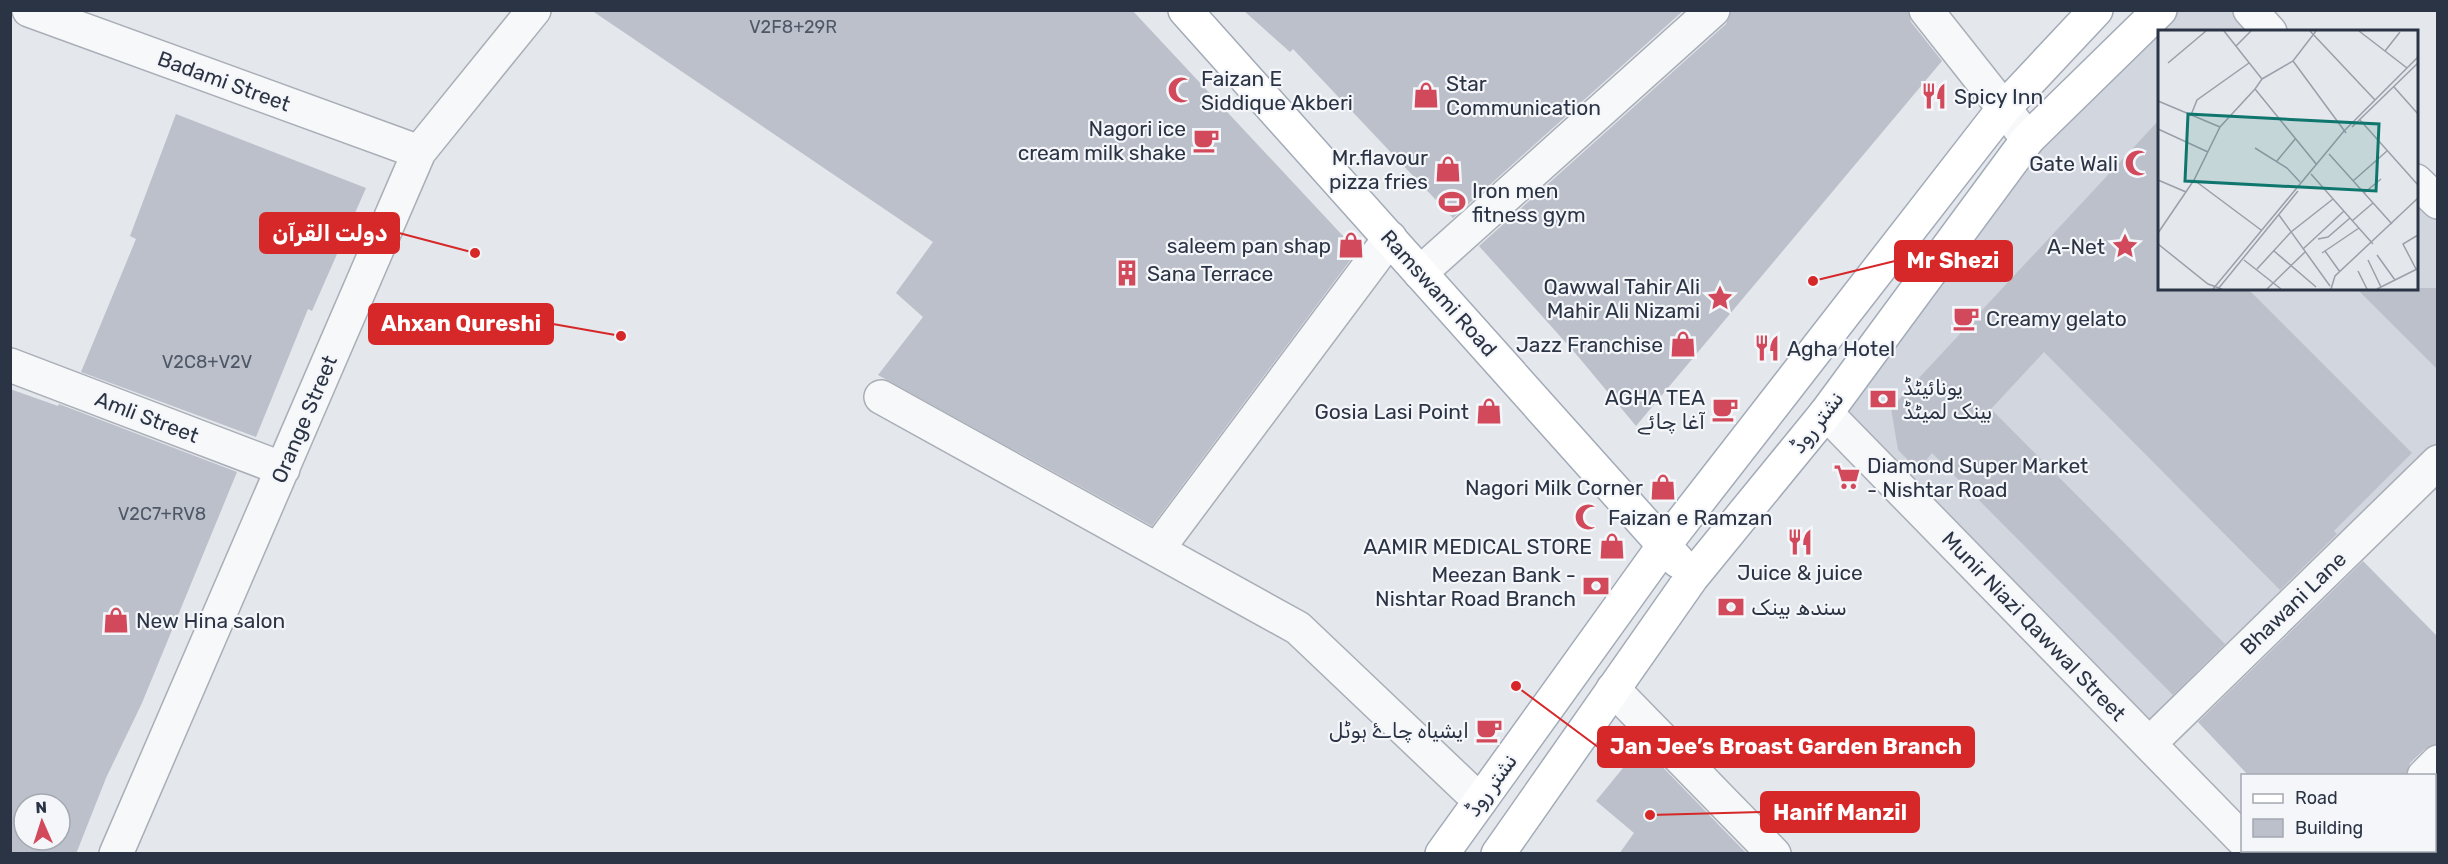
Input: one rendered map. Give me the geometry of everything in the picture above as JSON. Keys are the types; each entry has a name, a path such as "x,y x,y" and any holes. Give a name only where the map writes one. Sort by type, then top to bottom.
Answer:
{"main road":[{"name":"Ramswami Road","path":"1185,10 1665,544 1692,577"},
{"name":"نشتر روڈ","path":"1442,854 1665,544 2004,108 2096,10"},
{"name":"نشتر روڈ","path":"1498,854 1692,577 1826,413 2028,139 2160,10"}],"street":[{"name":"Orange Street","path":"127,850 283,469 419,152 534,10"},
{"path":"1420,273 1713,10"},
{"path":"1926,10 2028,139"},
{"path":"2250,10 2268,30"},
{"name":"Badami Street","path":"33,11 419,152"},
{"path":"2418,183 2438,202"},
{"path":"1157,549 1389,238"},
{"name":"Amli Street","path":"10,365 283,469"},
{"path":"881,397 1298,628 1480,801"},
{"name":"Munir Niazi Qawwal Street","path":"1826,413 2241,838"},
{"name":"Bhawani Lane","path":"2149,744 2438,462"},
{"path":"1613,689 1774,854"},
{"path":"2426,774 2438,762"}],"shaded area":[{"path":"2159,11 2248,11 2268,30 2158,30 2158,290 2418,290 2418,183 2437,203 2437,460 2147,742 1826,412 2028,139"}],"building":[{"name":"Sana Terrace","path":"591,10 1132,10 1357,251 1152,526 878,375 923,317 896,293 933,242"},
{"path":"1243,10 1684,10 1453,218 1293,49 1290,52"},
{"path":"1731,10 1908,10 1911,22 1942,61 1636,426 1576,354 1479,246 1726,24"},
{"path":"176,114 366,188 312,311 308,309 256,437 81,372 136,239 130,236"},
{"path":"2158,121 2158,290 2249,290 2412,453 2334,531 2337,534 2280,590 2044,352 1991,409 2225,644 2173,695 1932,453 1918,470 1898,450 1891,408"},
{"path":"2438,288 2438,370 2358,290"},
{"path":"10,389 58,406 59,404 237,472 142,703 106,778 76,854 10,854"},
{"path":"2363,561 2438,637 2438,744 2425,749 2410,763 2407,774 2247,774 2198,722"},
{"path":"1636,752 1649,753 1747,854 1619,854 1634,833 1596,801"}],"place":[{"name":"Faizan E Siddique Akberi","path":"1181,90"},
{"name":"Star Communication","path":"1426,95"},
{"name":"Spicy Inn","path":"1934,96"},
{"name":"Nagori ice cream milk shake","path":"1206,140"},
{"name":"Gate Wali","path":"2138,163"},
{"name":"Mr.flavour pizza fries","path":"1448,169"},
{"name":"Iron men fitness gym","path":"1452,202"},
{"name":"saleem pan shap","path":"1351,245"},
{"name":"A-Net","path":"2125,246"},
{"name":"دولت القرآن","path":"475,253"},
{"name":"Sana Terrace","path":"1127,273"},
{"name":"Mr Shezi","path":"1813,281"},
{"name":"Qawwal Tahir Ali Mahir Ali Nizami","path":"1720,298"},
{"name":"Creamy gelato","path":"1966,318"},
{"name":"Ahxan Qureshi","path":"621,336"},
{"name":"Jazz Franchise","path":"1683,344"},
{"name":"Agha Hotel","path":"1767,348"},
{"name":"یونائیٹڈ بینک لمیٹڈ","path":"1883,399"},
{"name":"AGHA TEA آغا چائے","path":"1725,409"},
{"name":"Gosia Lasi Point","path":"1489,411"},
{"name":"Diamond Super Market - Nishtar Road","path":"1847,477"},
{"name":"Nagori Milk Corner","path":"1663,487"},
{"name":"Faizan e Ramzan","path":"1588,517"},
{"name":"Juice & juice","path":"1800,542"},
{"name":"AAMIR MEDICAL STORE","path":"1612,546"},
{"name":"Meezan Bank - Nishtar Road Branch","path":"1596,586"},
{"name":"سندھ بینک","path":"1731,607"},
{"name":"New Hina salon","path":"116,620"},
{"name":"Jan Jee’s Broast Garden Branch","path":"1516,686"},
{"name":"ایشیاہ چاۓ ہوٹل","path":"1489,730"},
{"name":"Hanif Manzil","path":"1650,815"}]}
